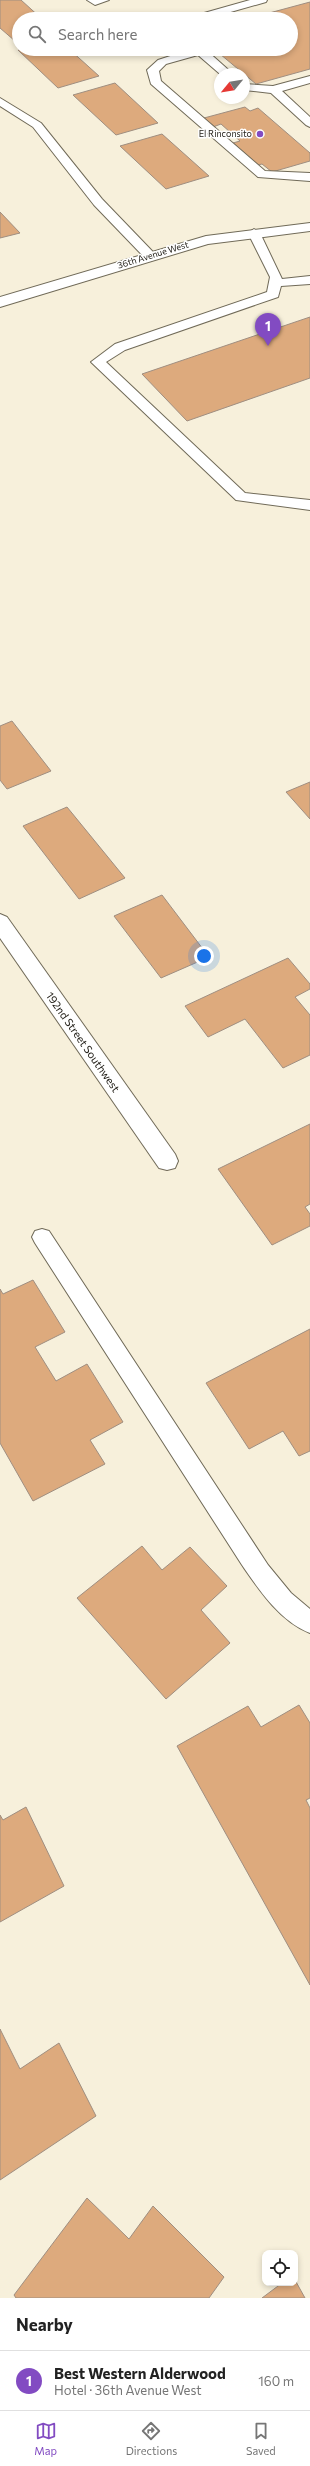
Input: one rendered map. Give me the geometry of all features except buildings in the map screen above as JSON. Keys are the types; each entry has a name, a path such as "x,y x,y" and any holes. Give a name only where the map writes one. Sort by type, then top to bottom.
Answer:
{"main road":[{"name":"36th Avenue West","path":"0,302 206,240 310,227"},
{"name":"192nd Street Southwest","path":"0,922 167,1161"}],"lane":[{"path":"92,0 95,2 104,0"},
{"path":"219,12 262,0"},
{"path":"180,56 162,62 153,70 155,82 262,174 310,177"},
{"path":"206,56 220,68"},
{"path":"250,88 274,90 310,79"},
{"path":"274,90 310,123"},
{"path":"0,101 38,125 98,202 150,256"},
{"path":"254,233 276,277 272,294 120,347 98,362 241,497 310,505"},
{"path":"275,283 310,280"},
{"path":"42,1237 201,1484 278,1597 296,1614 310,1622"}],"place":[{"name":"El Rinconsito","path":"260,134"},
{"name":"Best Western Alderwood","path":"268,346"}]}
